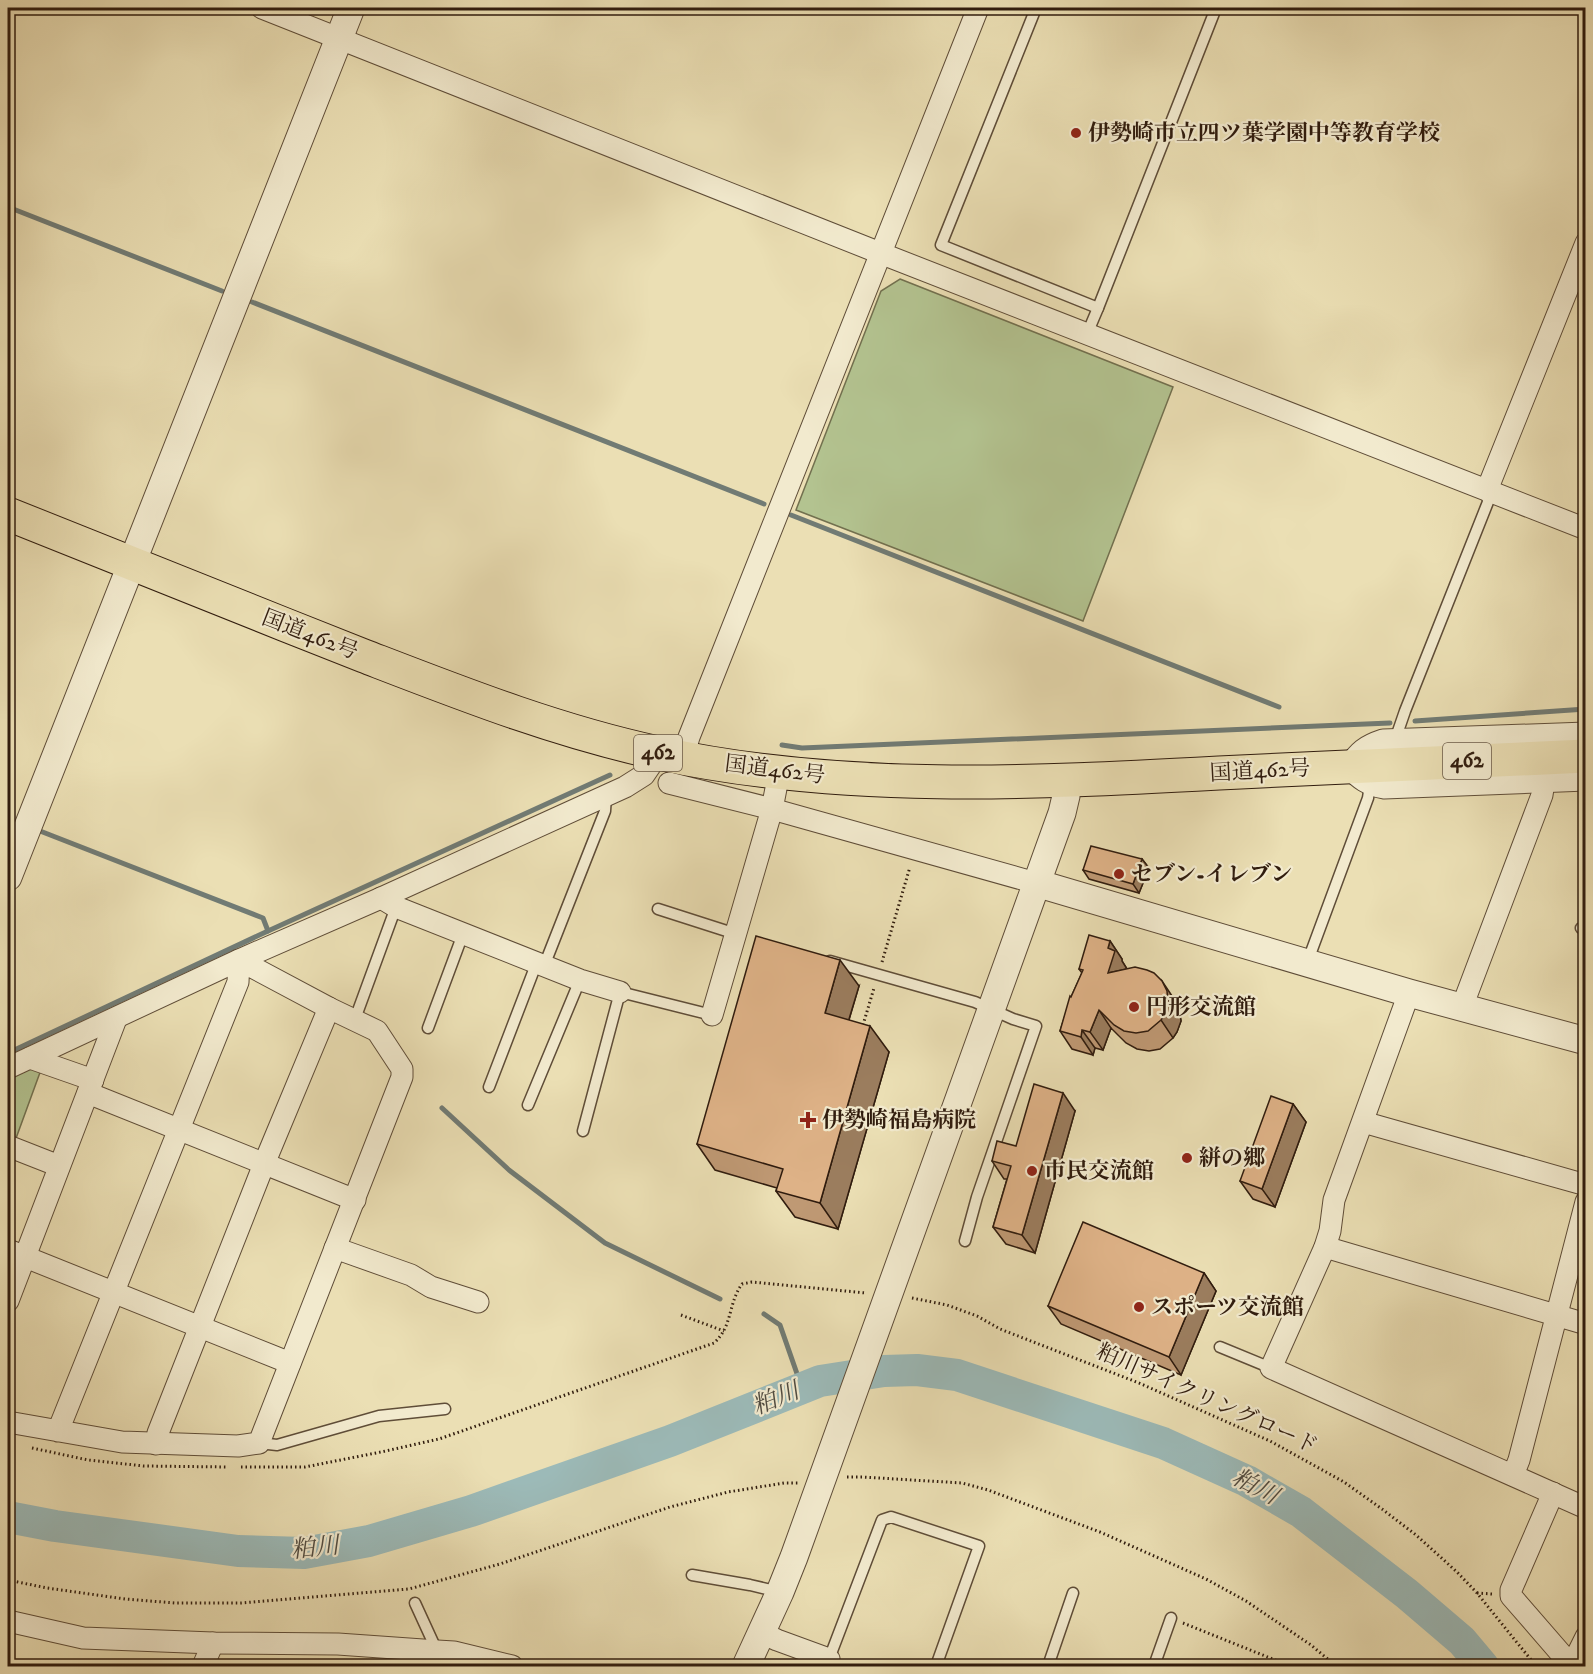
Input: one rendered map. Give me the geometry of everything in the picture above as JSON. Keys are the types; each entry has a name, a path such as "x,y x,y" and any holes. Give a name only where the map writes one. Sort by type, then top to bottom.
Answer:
{"highway":[{"name":"国道462号","path":"8,514 474,698 671,764 879,780 1067,781 1359,776 1586,756"}],"street":[{"path":"262,8 1586,529"},
{"path":"8,876 351,8"},
{"path":"671,764 689,737 978,8"},
{"path":"1487,490 1586,243"},
{"path":"1586,733 1383,740 1358,753 1359,776 1384,788 1586,780"},
{"path":"8,1068 239,960 389,903 639,779 650,767 671,764 772,809 916,848 1409,993 1586,1041"},
{"path":"712,1015 772,809 779,772"},
{"path":"746,1666 780,1592 822,1478 895,1300 991,1009 1062,813 1067,781"},
{"path":"1462,1007 1542,795 1544,782"},
{"path":"389,903 580,980 620,992"},
{"path":"8,1422 122,1442 238,1446 259,1443 355,1200 402,1077 402,1070 377,1031 239,960"},
{"path":"58,1431 237,982 239,960"},
{"path":"1409,993 1334,1200 1330,1231 1271,1368 1586,1508"},
{"path":"156,1444 158,1432 264,1164 329,1008"},
{"path":"8,1301 16,1253 59,1166 116,1019"},
{"path":"30,1058 179,1130 355,1200"},
{"path":"1363,1122 1586,1185"},
{"path":"8,1146 59,1166"},
{"path":"1514,1475 1586,1202"},
{"path":"1324,1247 1586,1324"},
{"path":"335,1248 411,1275 430,1287 478,1302"},
{"path":"16,1253 290,1363"},
{"path":"1553,1493 1511,1590 1511,1596 1563,1656 1572,1658 1577,1654 1586,1637"},
{"path":"8,1621 83,1638 213,1643 338,1644 435,1659 454,1652 512,1666"},
{"path":"762,1633 830,1659"},
{"path":"202,1666 213,1643"}],"lane":[{"path":"1036,8 941,245 1098,308"},
{"path":"1088,334 1216,8"},
{"path":"1395,740 1488,502 1487,490"},
{"path":"1307,963 1368,798 1359,776"},
{"path":"489,1087 605,812 606,796"},
{"path":"355,1019 389,903"},
{"path":"658,909 736,934"},
{"path":"428,1028 464,933"},
{"path":"821,958 975,1002 1013,1019 1036,1026 977,1197 965,1241"},
{"path":"528,1105 580,980"},
{"path":"583,1131 620,992 712,1015"},
{"path":"1220,1347 1271,1368"},
{"path":"259,1443 277,1445 379,1416 445,1409"},
{"path":"830,1659 882,1520 891,1517 979,1546 936,1666"},
{"path":"692,1575 780,1592"},
{"path":"1048,1666 1073,1593"},
{"path":"415,1603 435,1659"},
{"path":"1154,1666 1171,1618"}],"path":[{"path":"862,1028 916,848"},
{"name":"粕川サイクリングロード","path":"895,1300 947,1305 977,1316 1000,1329 1139,1383 1270,1441 1344,1482 1416,1535 1457,1572 1536,1666"},
{"path":"681,1315 724,1330"},
{"path":"8,1580 113,1598 175,1603 241,1603 409,1589 500,1564 670,1508 728,1492 822,1478 862,1477 962,1483 988,1490 1100,1532 1206,1580 1246,1601 1311,1645 1336,1666"},
{"path":"1171,1618 1290,1666"}],"green space":[{"path":"900,279 1173,387 1083,621 796,510 881,291"},
{"path":"32,1064 42,1067 15,1141 8,1139 8,1075"}],"building":[{"path":"1091,846 1142,859 1133,884 1083,870"},
{"path":"1089,935 1110,941 1108,948 1115,951 1108,973 1135,967 1154,973 1162,981 1167,991 1168,1003 1165,1014 1148,1031 1136,1033 1124,1031 1114,1025 1099,1010 1090,1032 1082,1030 1081,1037 1060,1031 1070,996 1083,970 1079,969"},
{"path":"756,936 840,960 825,1013 870,1026 820,1203 776,1191 783,1169 697,1144"},
{"path":"1034,1084 1063,1093 1022,1235 993,1227 1011,1166 992,1161 997,1141 1016,1146"},
{"path":"1271,1096 1293,1104 1262,1189 1240,1181"},
{"name":"スポーツ交流館","path":"1083,1222 1204,1273 1169,1357 1048,1306"}],"waterway":[{"path":"242,8 257,14"},
{"path":"8,207 222,291"},
{"path":"252,302 764,504"},
{"path":"791,515 1279,707"},
{"path":"1415,721 1586,709"},
{"path":"782,745 802,748 1390,723"},
{"path":"8,1053 610,775"},
{"path":"8,819 12,820"},
{"path":"40,831 263,918 268,931"},
{"path":"442,1108 509,1170 605,1243 720,1299"},
{"path":"764,1314 780,1325 802,1388"},
{"name":"粕川","path":"8,1517 55,1526 238,1551 304,1553 369,1541 471,1511 670,1441 820,1381 884,1371 917,1370 957,1375 1163,1443 1247,1481 1301,1512 1407,1594 1462,1641 1483,1666"}],"place":[{"name":"伊勢崎市立四ツ葉学園中等教育学校","path":"1076,133"},
{"name":"セブン-イレブン","path":"1119,874"},
{"name":"円形交流館","path":"1134,1007"},
{"name":"伊勢崎福島病院","path":"808,1120"},
{"name":"絣の郷","path":"1187,1158"},
{"name":"市民交流館","path":"1032,1171"},
{"name":"スポーツ交流館","path":"1139,1307"}]}
